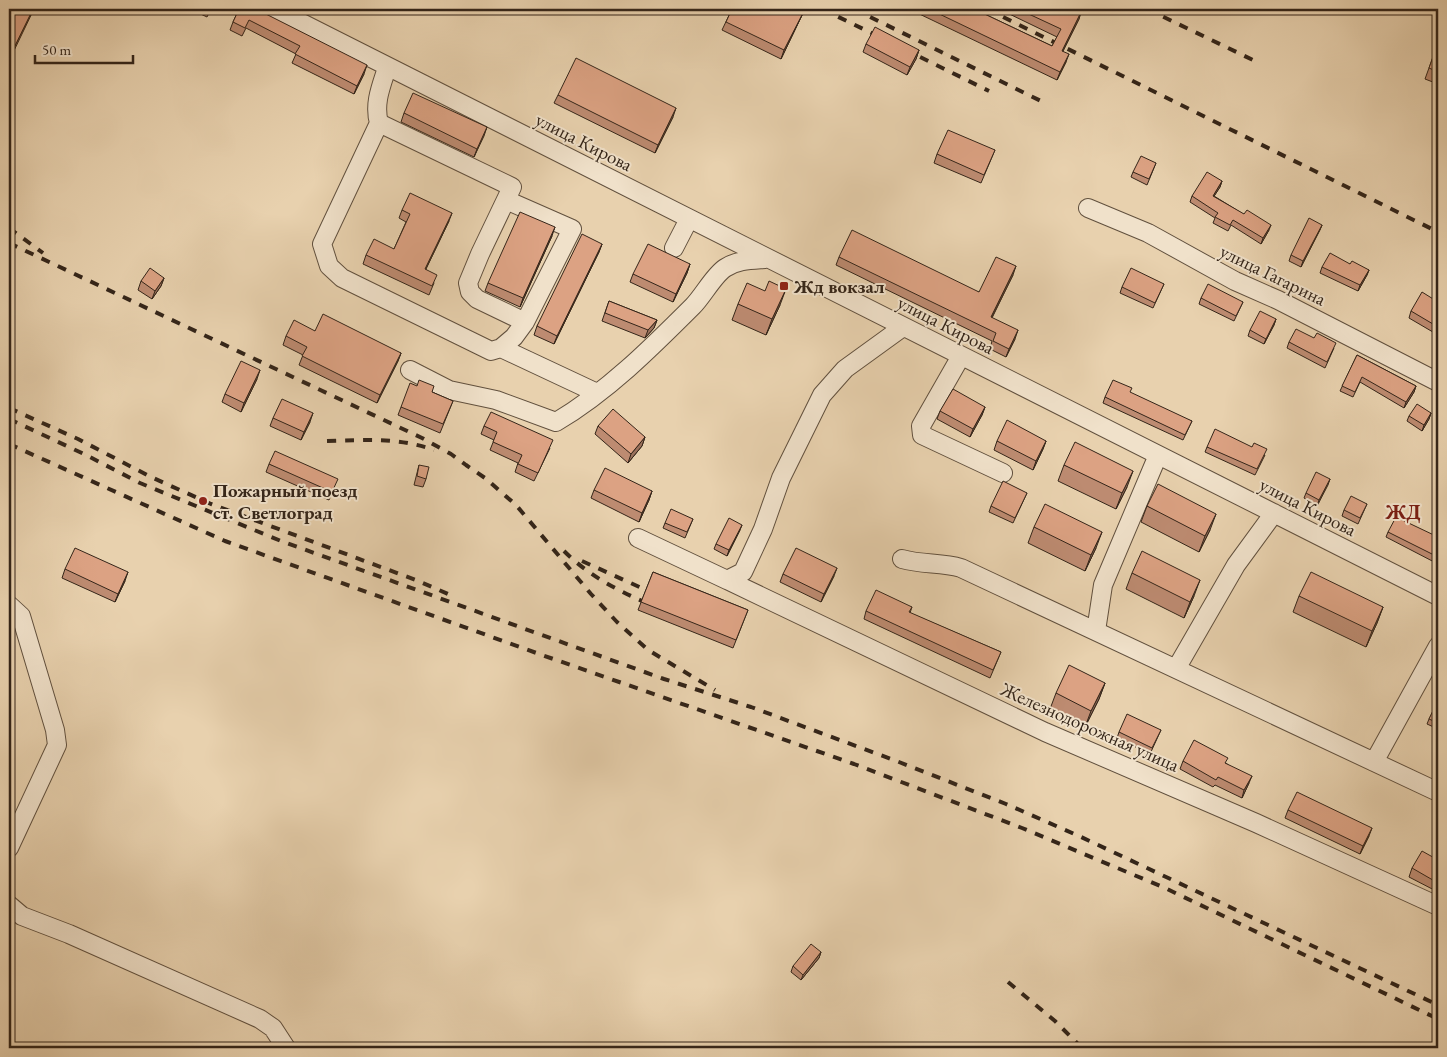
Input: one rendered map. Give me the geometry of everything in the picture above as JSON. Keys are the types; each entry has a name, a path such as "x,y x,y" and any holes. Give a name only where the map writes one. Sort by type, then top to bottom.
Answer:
{"street":[{"name":"улица Кирова","path":"274,9 1438,596"},
{"path":"386,71 379,91 376,113 379,123 322,244 329,266 342,278 491,351 501,348 514,337 525,322 572,229 506,200"},
{"path":"379,123 512,187 468,283 470,292 477,299 525,322"},
{"name":"улица Гагарина","path":"1088,208 1148,233 1235,281 1278,300 1438,382"},
{"path":"674,248 688,219"},
{"path":"410,370 449,390 496,400 556,422 597,393 634,362 694,305 724,268 744,260 768,259"},
{"path":"727,580 743,572 763,529 781,478 822,395 845,369 903,327"},
{"path":"501,348 597,393"},
{"path":"961,356 921,426 922,435 1003,473"},
{"path":"1096,631 1103,585 1158,455"},
{"path":"1176,669 1236,565 1274,513"},
{"name":"Железнодорожная улица","path":"638,538 1045,732 1256,823 1438,906"},
{"path":"902,559 918,563 948,564 961,568 1438,792"},
{"path":"9,606 21,616 51,715 57,745 9,848"},
{"path":"1374,762 1438,646"},
{"path":"9,905 22,916 70,934 260,1019 273,1028 286,1048"}],"building":[{"path":"9,9 33,9 9,58"},
{"path":"239,9 256,9 367,65 357,86 295,54 300,46 249,20 245,28 233,22"},
{"path":"732,9 805,9 784,50 726,22"},
{"path":"929,9 974,9 1052,46 1061,29 1018,9 1082,10 1062,51 1069,54 1060,72"},
{"path":"875,27 919,50 910,67 866,44"},
{"path":"1438,43 1438,72 1429,68"},
{"path":"576,58 676,108 658,145 558,95"},
{"path":"413,93 487,127 477,149 404,113"},
{"path":"948,130 995,150 984,175 937,154"},
{"path":"1141,156 1156,163 1149,179 1133,172"},
{"path":"1207,172 1222,181 1213,196 1244,214 1247,210 1271,225 1263,238 1233,220 1230,225 1215,217 1218,213 1192,196"},
{"path":"410,193 452,213 425,269 437,275 432,286 366,255 374,239 394,249 410,214 402,210"},
{"path":"520,212 555,227 523,298 488,283"},
{"path":"1309,218 1322,225 1303,261 1291,255"},
{"path":"852,230 979,292 996,257 1016,266 991,317 1018,330 1009,349 993,341 996,333 839,257"},
{"path":"582,234 602,244 557,336 537,326"},
{"path":"648,244 690,264 676,294 633,274"},
{"path":"1330,253 1350,264 1352,261 1369,270 1360,285 1322,267"},
{"path":"150,268 164,278 155,291 141,281"},
{"path":"1131,268 1164,284 1155,303 1122,287"},
{"path":"769,281 786,289 772,319 738,304 747,283 765,291"},
{"path":"1208,284 1243,302 1236,316 1201,298"},
{"path":"1422,292 1438,302 1438,327 1411,311"},
{"path":"609,301 657,320 648,330 605,313"},
{"path":"1260,311 1276,319 1266,339 1250,330"},
{"path":"323,314 401,353 380,395 302,356 307,347 286,336 294,320 315,331"},
{"path":"1296,329 1314,338 1317,333 1336,343 1327,362 1289,342"},
{"path":"1357,355 1416,386 1406,402 1362,377 1355,392 1342,386"},
{"path":"241,361 260,370 244,403 225,394"},
{"path":"419,380 434,386 432,392 453,401 443,424 401,407 410,383 417,386"},
{"path":"1113,380 1132,388 1130,392 1192,421 1185,435 1105,397"},
{"path":"953,389 985,407 973,429 940,411"},
{"path":"282,399 313,413 304,432 273,418"},
{"path":"1417,404 1431,413 1424,425 1409,416"},
{"path":"613,409 645,437 631,454 598,426"},
{"path":"491,412 553,440 538,473 518,464 522,455 493,442 497,432 484,426"},
{"path":"1007,420 1046,441 1036,461 997,441"},
{"path":"1215,429 1252,447 1254,443 1267,449 1257,469 1207,447"},
{"path":"1075,442 1133,471 1122,493 1064,465"},
{"path":"275,451 338,479 332,492 269,464"},
{"path":"419,465 429,467 426,479 417,476"},
{"path":"605,468 652,491 642,513 594,490"},
{"path":"1316,472 1330,479 1319,500 1306,493"},
{"path":"1003,481 1027,493 1015,518 991,506"},
{"path":"1158,484 1216,514 1205,536 1147,506"},
{"path":"1351,496 1367,504 1360,518 1344,510"},
{"path":"1045,504 1102,532 1091,555 1034,527"},
{"path":"671,509 693,519 687,532 665,523"},
{"path":"1396,517 1438,537 1438,557 1388,532"},
{"path":"729,518 742,525 729,550 716,544"},
{"path":"75,548 128,572 118,594 65,569"},
{"path":"796,548 837,568 824,594 783,574"},
{"path":"1142,551 1200,580 1190,602 1132,573"},
{"path":"653,572 748,610 736,640 641,602"},
{"path":"1311,572 1383,607 1372,631 1299,596"},
{"path":"876,590 912,607 909,612 1001,652 993,670 866,611"},
{"path":"1069,665 1105,683 1091,711 1056,693"},
{"path":"1438,702 1438,723 1429,719"},
{"path":"1127,714 1161,730 1152,748 1119,732"},
{"path":"1194,740 1228,758 1225,763 1252,776 1244,790 1218,777 1216,780 1183,761"},
{"path":"1297,792 1372,828 1363,846 1288,810"},
{"path":"1422,851 1438,860 1438,883 1412,868"},
{"path":"811,944 821,952 803,975 793,966"}],"railway":[{"path":"822,9 884,39"},
{"path":"854,9 1047,104"},
{"path":"987,9 1438,232"},
{"path":"1147,9 1253,60"},
{"path":"904,49 989,91"},
{"path":"9,228 43,253"},
{"path":"9,243 422,438 451,454 485,478 516,505 591,594 617,622 648,650 715,690"},
{"path":"9,408 78,439 151,477 211,504 416,580 455,597"},
{"path":"9,419 140,483 281,541 664,679 751,707 1006,804 1079,836 1438,1005"},
{"path":"327,441 394,441 434,450"},
{"path":"9,444 225,541 542,655 854,764 1022,828 1165,888 1438,1019"},
{"path":"564,551 601,580 642,601"},
{"path":"582,561 646,590"},
{"path":"1008,982 1055,1021 1082,1048"}],"place":[{"name":"Жд вокзал","path":"784,286"},
{"name":"Пожарный поезд ст. Светлоград","path":"203,501"}],"district":[{"name":"ЖД","path":"1403,512"}]}
